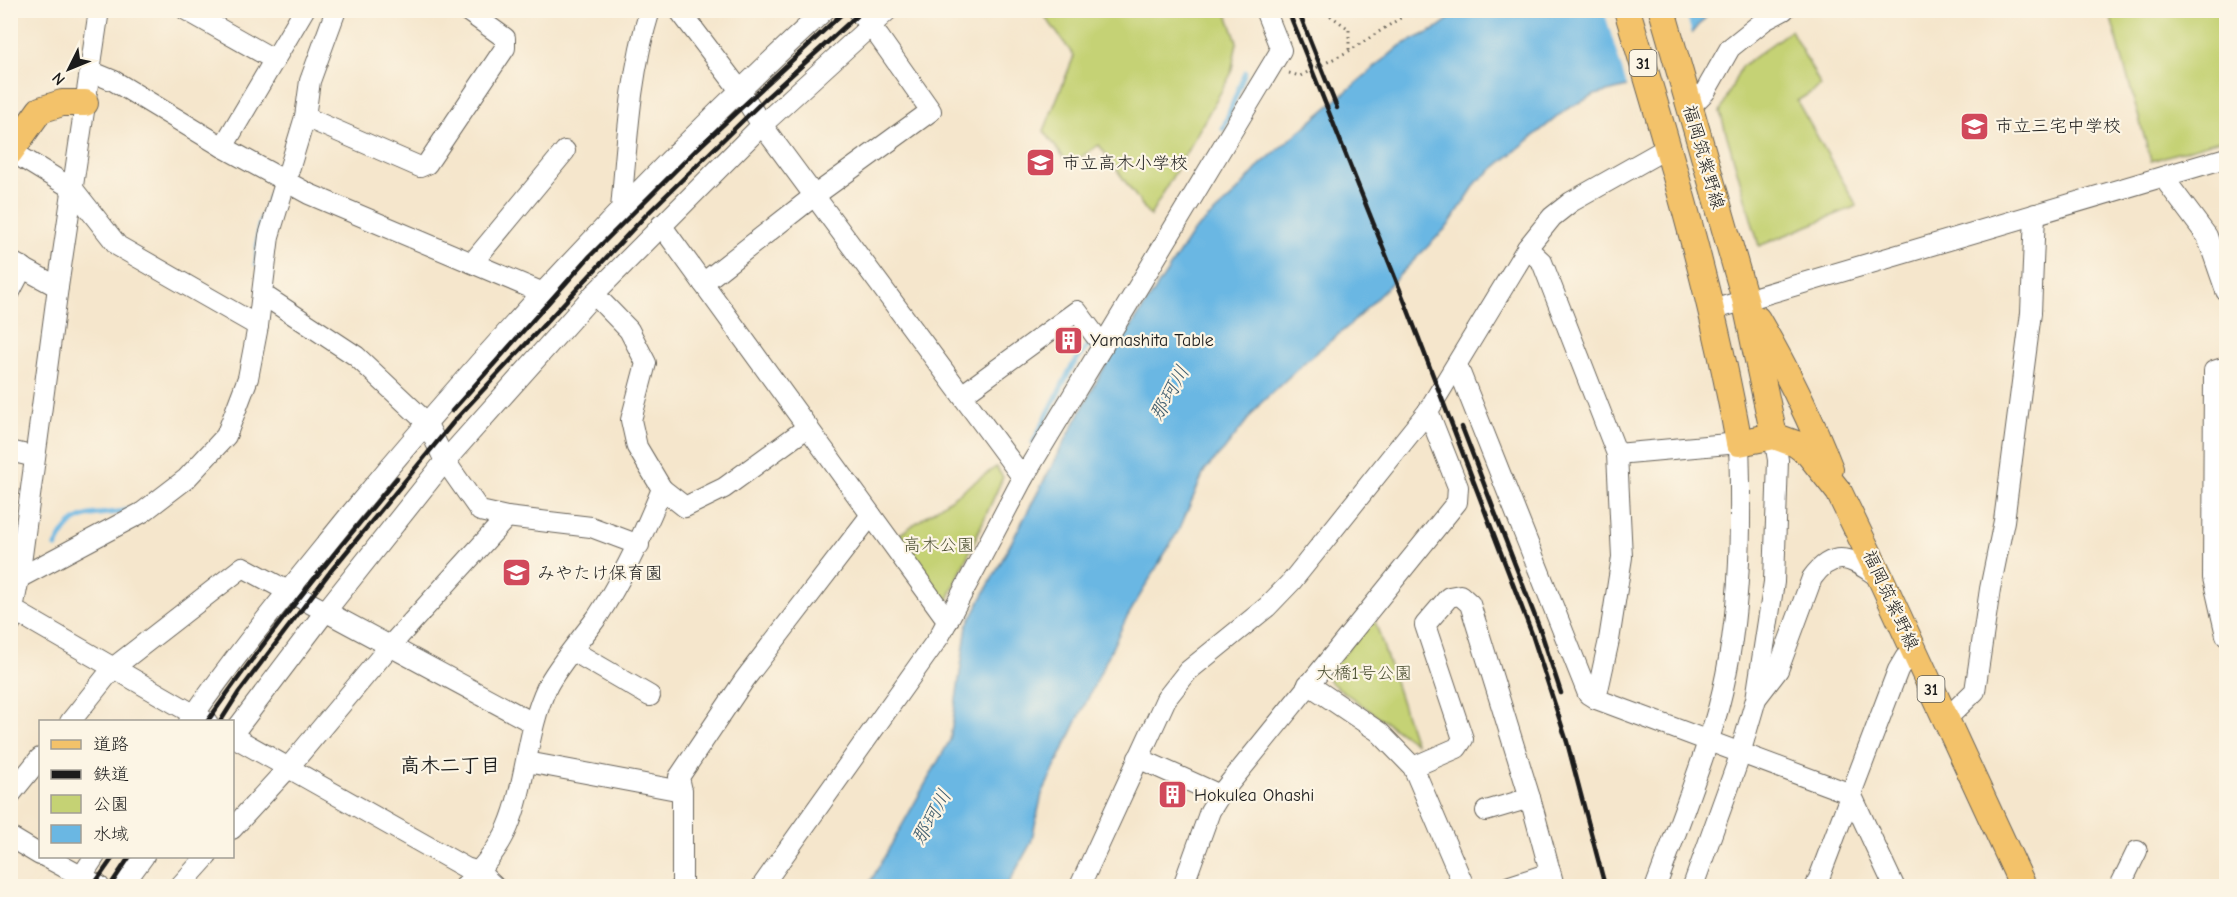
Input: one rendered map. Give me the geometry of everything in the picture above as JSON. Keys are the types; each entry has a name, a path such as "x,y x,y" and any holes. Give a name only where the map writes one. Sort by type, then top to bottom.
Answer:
{"main road":[{"name":"福岡筑紫野線","path":"1627,10 1659,115 1712,310 1728,377 1739,443"},
{"name":"31","path":"1662,10 1687,98"},
{"name":"福岡筑紫野線","path":"1687,98 1745,299 1774,436 1796,444 1808,453 1839,492 2023,886"},
{"path":"11,152 40,110 62,103 85,103"},
{"path":"1745,299 1781,360 1818,437 1839,492"},
{"path":"1739,443 1774,436"}],"street":[{"path":"99,10 58,287 20,578 11,613 113,668 197,719 287,592 426,422 621,209 739,89 825,10"},
{"path":"186,10 275,60"},
{"path":"223,147 304,10"},
{"path":"305,117 420,167 427,164 505,48 505,38 466,10"},
{"path":"621,209 629,122 641,38 650,10"},
{"path":"679,10 1023,478"},
{"path":"703,283 814,195 931,111 857,10"},
{"path":"234,733 445,461 594,294 762,125 888,10"},
{"path":"762,886 939,637 1023,478 1281,50 1265,10"},
{"path":"1687,98 1705,92 1730,48 1765,20 1784,10"},
{"path":"20,578 143,512 186,479 226,436 248,378 252,322 262,294 279,178 305,117 310,81 335,11"},
{"path":"90,70 114,81 223,147 309,194 543,293"},
{"path":"1080,886 1166,699 1188,671 1267,607 1292,581 1428,411 1527,249 1552,217 1571,202 1667,148"},
{"path":"473,262 565,151"},
{"path":"11,152 73,189 118,246 252,322"},
{"path":"1712,310 2226,158"},
{"path":"2163,177 2206,236 2226,291"},
{"path":"1945,720 1975,691 1990,589 2004,521 2031,313 2035,214"},
{"path":"661,225 948,621"},
{"path":"1527,249 1542,262 1617,454 1622,557 1609,640 1596,699"},
{"path":"10,292 17,264 58,287"},
{"path":"262,294 356,356 426,422 445,461 480,511 507,517 591,527 639,545"},
{"path":"594,294 629,330 646,363 630,420 637,447 662,489 685,507 724,488 808,427"},
{"path":"962,395 1077,311 1103,346"},
{"path":"1457,365 1588,694 1596,699 1851,794 1894,886"},
{"path":"2226,367 2214,371 2213,566 2213,578 2226,635"},
{"path":"1183,886 1210,811 1220,795 1458,502 1458,488 1428,411"},
{"path":"1693,886 1742,752 1756,699 1774,582 1778,460 1774,436"},
{"path":"1617,454 1739,443 1740,548 1736,601 1727,664 1714,722 1656,886"},
{"path":"10,451 35,457"},
{"path":"472,879 508,828 526,762 533,723 548,685 599,614 639,545 662,489"},
{"path":"682,886 682,791 679,777 745,679 871,515"},
{"path":"234,827 288,768 390,646 507,517"},
{"path":"1756,699 1778,670 1812,578 1819,568 1832,559 1856,561 1881,579"},
{"path":"72,720 113,668 243,567 533,723"},
{"path":"1413,767 1457,748 1463,739 1425,625 1449,597 1460,596 1470,604 1530,798 1552,880 1510,886"},
{"path":"1816,886 1898,670 1905,658 1914,650"},
{"path":"573,651 650,696"},
{"path":"1308,684 1379,732 1413,767 1464,886"},
{"path":"234,737 466,868 472,879 494,886"},
{"path":"1138,758 1220,795"},
{"path":"10,795 39,759"},
{"path":"526,762 682,791"},
{"path":"1486,811 1530,798"},
{"path":"10,837 39,854"},
{"path":"2120,886 2137,851"},
{"path":"45,858 78,882 99,886"},
{"path":"78,882 94,858"},
{"path":"122,886 143,858"},
{"path":"180,886 205,858"}],"path":[{"path":"1328,10 1331,16 1349,29 1349,51"},
{"path":"1270,68 1300,76 1349,51 1413,10"}],"green space":[{"path":"1041,11 1226,11 1237,42 1231,74 1150,216 1099,145 1069,165 1044,131 1074,56"},
{"path":"2109,11 2226,11 2226,138 2151,161"},
{"path":"1791,30 1821,86 1797,101 1857,206 1759,246 1720,112 1741,67"},
{"name":"高木公園","path":"996,467 1003,477 946,604 896,537"},
{"name":"大橋1号公園","path":"1374,618 1415,743 1330,682 1327,674"}],"water":[{"name":"那珂川","path":"1460,11 1711,11 1690,36 1627,87 1595,95 1567,109 1477,182 1448,226 1350,325 1307,360 1260,404 1205,470 1180,528 1126,619 1042,794 1031,843 1007,886 868,886 950,740 967,626 1101,373 1193,232 1233,196 1261,164 1400,46 1434,30"}],"pier":[{"path":"1604,11 1685,11 1693,37 1628,90"}],"waterway":[{"path":"1223,129 1245,72"},
{"path":"256,264 259,227 275,183"},
{"path":"1033,443 1071,368 1092,340"},
{"path":"56,546 63,533 78,519 95,514 129,510"}],"railway":[{"path":"452,411 590,256 696,150 846,10"},
{"path":"221,720 239,692 330,572 456,419 646,215 765,99 863,10"},
{"path":"1288,10 1406,305 1532,634 1567,742 1605,886"},
{"path":"1298,10 1337,108"},
{"path":"1462,427 1541,632 1561,693"},
{"path":"208,720 299,598 397,478"},
{"path":"93,886 113,858"},
{"path":"110,886 129,858"}],"place":[{"name":"市立三宅中学校","path":"1974,126"},
{"name":"市立高木小学校","path":"1041,163"},
{"name":"Yamashita Table","path":"1069,340"},
{"name":"みやたけ保育園","path":"516,573"},
{"name":"Hokulea Ohashi","path":"1173,795"}],"district":[{"name":"高木二丁目","path":"450,765"}]}
